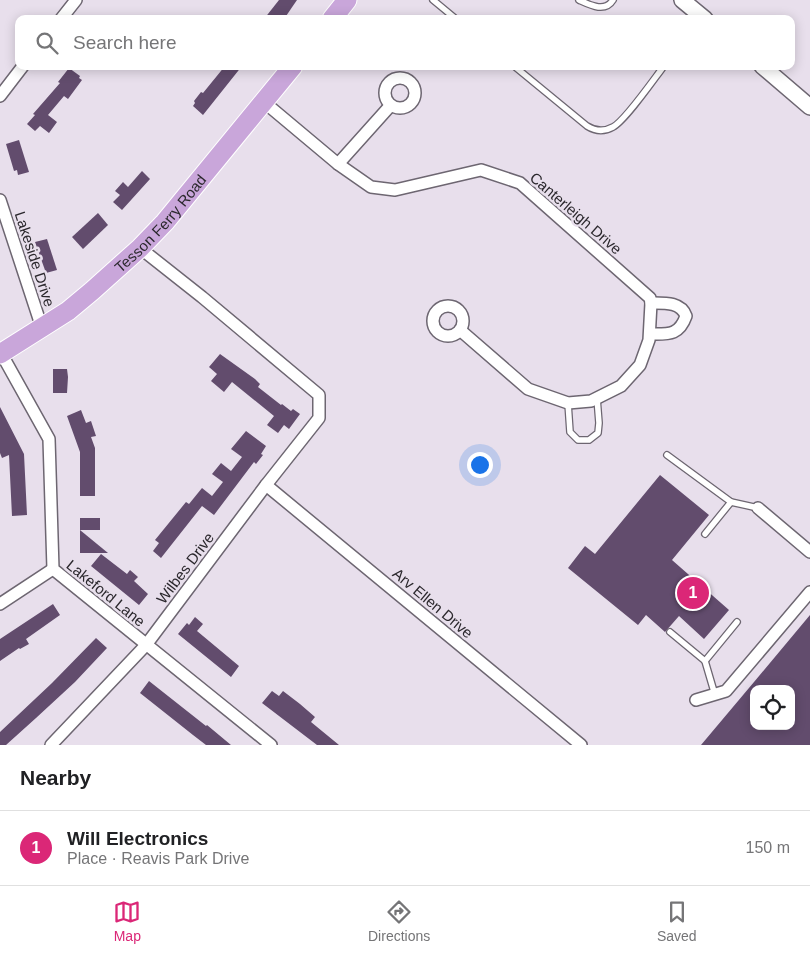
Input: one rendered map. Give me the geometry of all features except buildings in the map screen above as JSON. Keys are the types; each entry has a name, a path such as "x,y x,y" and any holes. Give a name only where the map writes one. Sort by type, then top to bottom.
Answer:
{"main road":[{"path":"335,15 347,0"},
{"name":"Tesson Ferry Road","path":"1,353 42,328 92,291 140,248 164,222 290,70"}],"street":[{"path":"65,15 76,0"},
{"path":"682,0 700,15"},
{"path":"0,96 21,70"},
{"path":"767,70 810,107"},
{"name":"Canterleigh Drive","path":"264,102 338,164 371,187 395,190 481,170 520,183 651,301"},
{"path":"338,164 390,106"},
{"name":"Lakeside Drive","path":"0,200 42,328"},
{"name":"Wilbes Drive","path":"51,745 146,645 266,485 319,418 319,394 140,248"},
{"path":"460,330 528,389 568,403 591,401 621,386 640,366 649,340 651,301 677,305 684,310 686,316 682,326 672,334 650,334"},
{"name":"Lakeford Lane","path":"1,353 49,439 53,569 271,745"},
{"name":"Arv Ellen Drive","path":"266,485 582,745"},
{"path":"758,508 810,552"},
{"path":"0,604 53,569"},
{"path":"696,700 726,691 810,592"}],"lane":[{"path":"433,0 451,15"},
{"path":"579,0 603,8 611,4 613,0"},
{"path":"519,70 587,126 600,131 607,130 618,124 661,70"},
{"path":"568,403 570,432 578,440 588,440 598,433 597,398"},
{"path":"667,455 731,502 758,508"},
{"path":"705,534 731,502"},
{"path":"705,661 737,622"},
{"path":"670,632 705,661 715,694"}],"place":[{"name":"Will Electronics","path":"693,593"}]}
